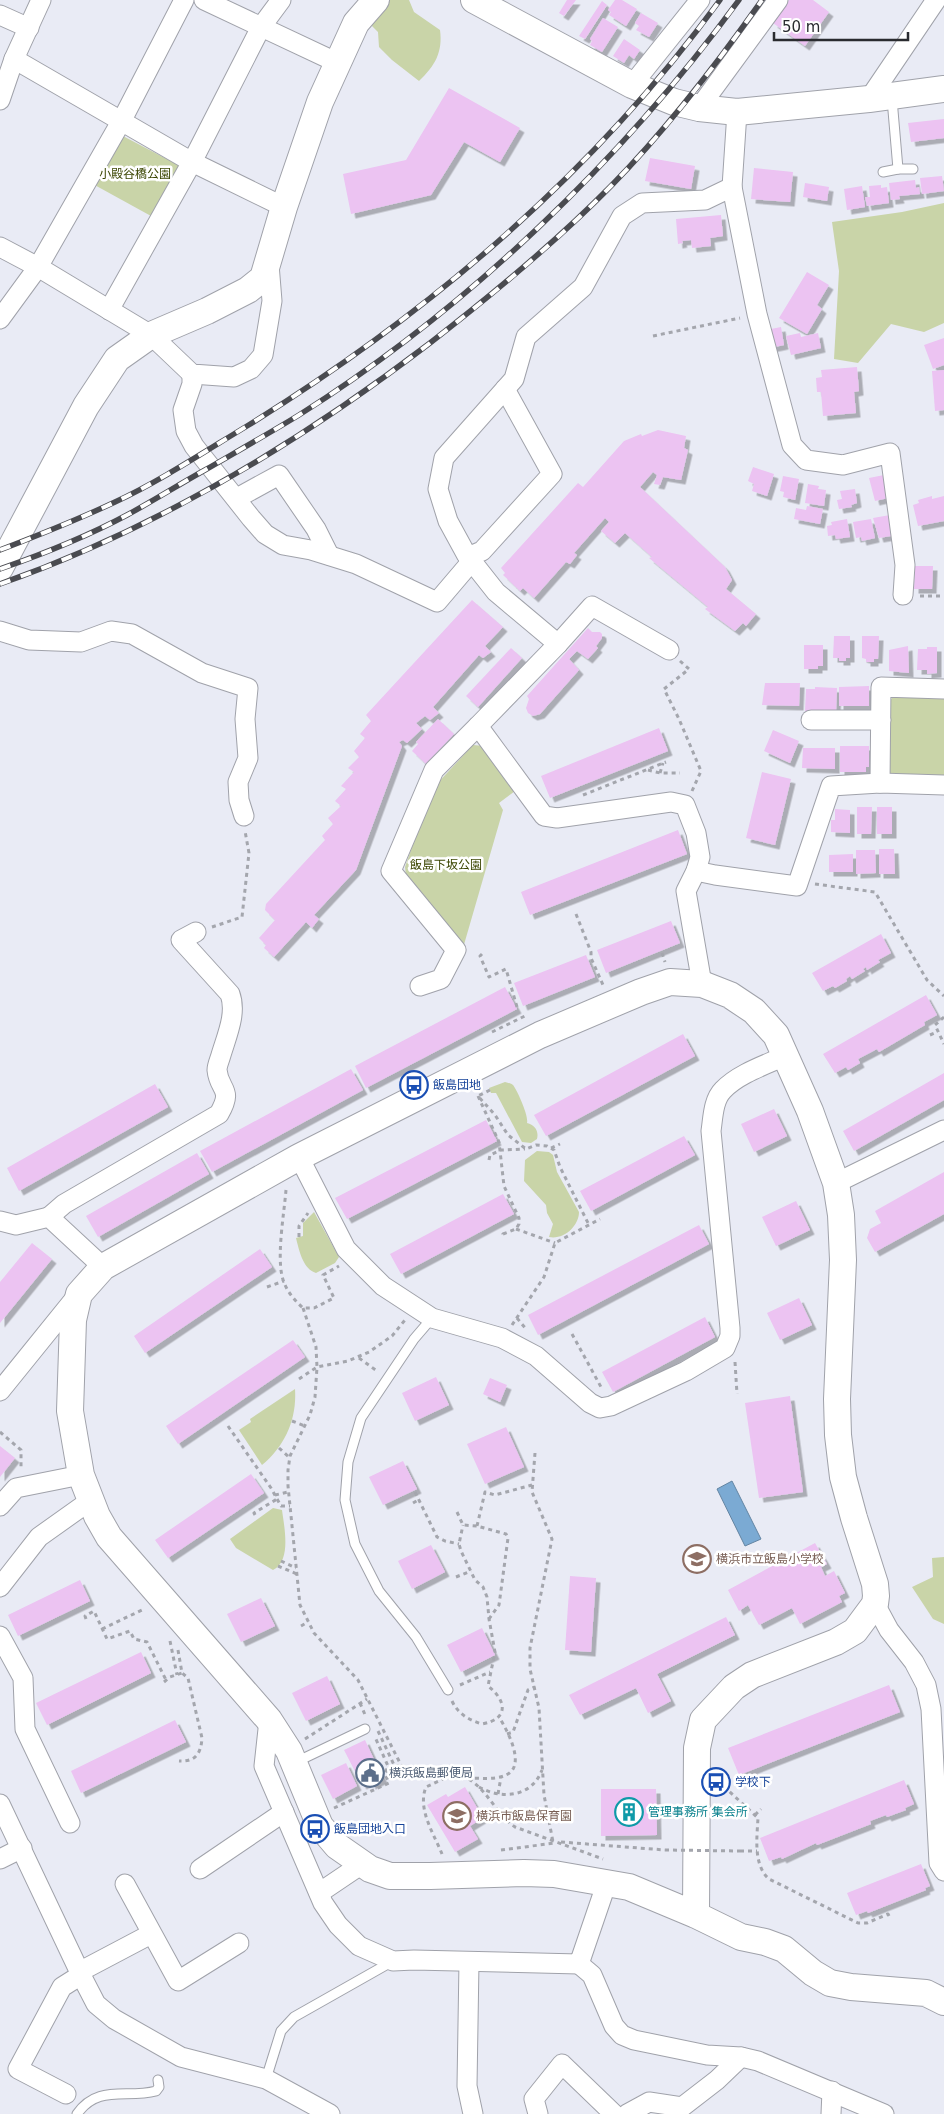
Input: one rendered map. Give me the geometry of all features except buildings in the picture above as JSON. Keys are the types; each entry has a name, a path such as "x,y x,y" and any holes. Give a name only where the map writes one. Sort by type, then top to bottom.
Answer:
{"street":[{"path":"0,100 14,59 40,0"},
{"path":"0,319 38,267 122,120 184,0"},
{"path":"204,0 338,63"},
{"path":"109,310 192,162 261,27 281,0"},
{"path":"0,568 86,406 117,359 151,335 207,311 248,290 263,278 269,264 284,207 320,102 356,23 376,0"},
{"path":"474,0 632,84 674,102 699,108 737,112 880,97 944,88"},
{"path":"632,84 700,0"},
{"path":"699,108 778,0"},
{"path":"880,97 936,0"},
{"path":"0,15 29,28"},
{"path":"14,59 192,162 284,207"},
{"path":"737,112 732,187 757,314 792,445 806,460 843,465 890,453 905,564 903,595"},
{"path":"558,644 496,592 470,559 448,521 438,489 444,458 514,379 526,338 583,287 622,216 642,203 705,200 732,187"},
{"path":"0,248 38,267 151,335 192,374 234,377 251,369 263,355 272,301 269,264"},
{"path":"192,374 192,384 183,410 186,431 194,446 250,518 266,534 283,545 328,555 356,564 437,602 470,559 482,551 552,474 505,389"},
{"path":"236,498 279,475 316,529 328,555"},
{"path":"420,986 440,979 456,950 391,871 434,770 558,644 592,606 669,650"},
{"path":"0,631 29,640 81,642 111,630 132,634 202,673 248,688 245,719 248,758 238,782 239,800 244,816"},
{"path":"880,783 881,686 944,689"},
{"path":"812,720 881,720"},
{"path":"478,726 544,816 557,818 671,802 685,805 696,834 700,857 696,871 686,891 702,984"},
{"path":"696,871 796,886 831,786 880,783 944,785"},
{"path":"0,1221 16,1225 49,1217 64,1204 219,1114 225,1104 226,1094 217,1069 234,1003 230,994 181,940 196,932"},
{"path":"0,1391 103,1267 299,1157 540,1035 670,982 702,984 730,996 754,1011 776,1035 810,1111 836,1183 841,1215 843,1260 837,1399 838,1436 843,1477 875,1584 875,1604 889,1630 914,1662 926,1685 931,1709 940,1863 944,1871"},
{"path":"299,1157 346,1249 383,1286 432,1318 502,1338 536,1356 590,1403 600,1408 609,1406 686,1371 725,1348 730,1336 730,1328 711,1131 714,1109 722,1091 762,1066 785,1056"},
{"path":"836,1183 944,1130"},
{"path":"49,1217 103,1267"},
{"path":"79,1294 73,1320 70,1411 80,1475 91,1500 110,1537 269,1720 289,1751 297,1752 320,1826 337,1846 362,1864 390,1876 608,1872 629,1887 696,1915 740,1937 765,1942 784,1949 813,1973 830,1983 851,1987 926,1993 944,2002"},
{"path":"0,1506 16,1488 80,1475"},
{"path":"0,1587 39,1537 91,1500"},
{"path":"696,1915 697,1748 703,1720 734,1687 752,1675 836,1642 855,1631 875,1604"},
{"path":"0,1636 23,1678 25,1729 70,1823"},
{"path":"269,1720 264,1766 322,1903 338,1925 360,1946 393,1961 579,1964 592,1975 614,2026 622,2035 634,2040 706,2055 741,2057 758,2061 884,2114"},
{"path":"0,1804 96,2004 122,2024 181,2057 266,2079 330,2114"},
{"path":"200,1869 284,1812"},
{"path":"0,1859 22,1848"},
{"path":"319,1893 362,1864"},
{"path":"579,1964 608,1872"},
{"path":"125,1884 178,1981 239,1943"},
{"path":"66,2094 18,2069 62,1987 80,1973 151,1934"},
{"path":"469,1962 466,2086 473,2114"},
{"path":"627,2114 649,2102 682,2106 717,2080 741,2057"},
{"path":"538,2114 534,2099 562,2064 614,2114"},
{"path":"831,2114 832,2091"}],"lane":[{"path":"880,97 898,169"},
{"path":"883,172 913,168"},
{"path":"432,1318 414,1339 361,1418 348,1462 345,1500 356,1544 379,1591 416,1637 448,1690"},
{"path":"297,1752 369,1730"},
{"path":"266,2079 281,2031 294,2017 393,1961"},
{"path":"77,2114 85,2103 96,2097 156,2091 159,2088 158,2080"}],"path":[{"path":"653,336 757,314"},
{"path":"903,595 944,596"},
{"path":"669,650 689,669 664,689 701,771 685,805"},
{"path":"582,795 664,762 660,773"},
{"path":"647,770 660,773 680,773"},
{"path":"223,923 242,917 249,852 244,816"},
{"path":"824,887 875,892 927,980 944,996"},
{"path":"576,914 603,986"},
{"path":"482,954 480,956 489,977 506,969 518,1007"},
{"path":"944,1017 935,1025 944,1044"},
{"path":"930,1035 937,1032"},
{"path":"475,1090 499,1142 504,1186 519,1218 519,1224 516,1228 503,1234 504,1236"},
{"path":"478,1096 490,1090"},
{"path":"478,1096 482,1098 495,1115 508,1136 526,1149"},
{"path":"551,1148 560,1144"},
{"path":"490,1160 490,1155 501,1150 526,1149 536,1145 551,1148 589,1225"},
{"path":"286,1187 282,1256 284,1280 288,1292 303,1308 316,1347 317,1368 315,1397 305,1426 290,1457 288,1470 288,1492 300,1605 314,1633 358,1680 401,1765 414,1774 455,1773 489,1792 517,1794 527,1790 539,1777 543,1767"},
{"path":"299,1237 301,1221 310,1210"},
{"path":"502,1338 528,1304 544,1277 555,1243 600,1219"},
{"path":"516,1228 555,1243"},
{"path":"303,1308 314,1308 334,1298 323,1275 343,1264"},
{"path":"267,1287 284,1280"},
{"path":"299,1379 317,1368 359,1358 392,1336 406,1319"},
{"path":"572,1334 607,1397 609,1406"},
{"path":"359,1358 378,1372"},
{"path":"735,1360 736,1394"},
{"path":"292,1421 305,1426"},
{"path":"228,1426 281,1506 290,1506"},
{"path":"0,1432 22,1450 20,1477"},
{"path":"244,1448 248,1445"},
{"path":"279,1448 290,1457"},
{"path":"535,1453 532,1492 535,1503 547,1524 552,1539 530,1648 530,1668 539,1708 544,1795 554,1842"},
{"path":"477,1526 485,1492 495,1495 532,1485"},
{"path":"255,1515 254,1513 276,1497 288,1492"},
{"path":"414,1492 437,1537 459,1544"},
{"path":"412,1503 418,1500"},
{"path":"457,1512 463,1525 459,1544 471,1572 486,1592 495,1652 488,1686 499,1694 502,1702 499,1717 490,1723 482,1724 472,1721 460,1713 453,1704 448,1690 490,1672"},
{"path":"463,1525 477,1526 506,1534 508,1542 502,1570 499,1605 489,1619"},
{"path":"281,1561 296,1568"},
{"path":"278,1566 297,1574"},
{"path":"456,1578 471,1572"},
{"path":"102,1629 145,1609"},
{"path":"86,1619 85,1616 94,1611 107,1639 130,1631 134,1640 147,1642 165,1681 182,1673"},
{"path":"301,1626 308,1622"},
{"path":"169,1634 177,1674"},
{"path":"177,1646 182,1673 188,1678 202,1738 202,1746 197,1757 193,1760 179,1761"},
{"path":"507,1734 513,1732 528,1690 534,1687"},
{"path":"297,1752 367,1699"},
{"path":"360,1703 365,1715"},
{"path":"467,1778 501,1777 511,1772 517,1762 499,1717"},
{"path":"373,1721 395,1767 401,1765"},
{"path":"328,1811 389,1783 385,1774 388,1766 369,1730"},
{"path":"443,1773 443,1779 426,1787 422,1806 444,1859"},
{"path":"712,1775 758,1818 757,1851 761,1867 769,1879 858,1923 867,1922 888,1914 889,1916"},
{"path":"498,1794 501,1777"},
{"path":"477,1786 504,1820 515,1827 554,1842 608,1872"},
{"path":"755,1815 761,1809"},
{"path":"492,1852 554,1842 665,1850 757,1851"}],"green space":[{"path":"389,0 409,0 414,12 440,30 441,38 437,58 419,81 379,47 378,32 369,23"},
{"name":"小殿谷橋公園","path":"121,135 180,166 151,216 91,183"},
{"path":"944,203 944,323 924,332 891,324 858,363 834,359 839,271 832,222 902,212"},
{"path":"894,695 944,696 944,776 888,775 890,701"},
{"name":"飯島下坂公園","path":"473,745 484,746 515,791 499,803 503,810 463,948 406,876 405,867 433,788"},
{"path":"505,1082 512,1084 515,1088 525,1109 527,1123 532,1125 537,1131 537,1139 531,1143 522,1142 496,1093 491,1093 489,1088"},
{"path":"537,1151 549,1152 553,1155 557,1172 579,1212 576,1222 570,1231 560,1236 549,1237 553,1224 547,1213 546,1205 524,1181 525,1160"},
{"path":"314,1212 339,1257 335,1263 316,1273 308,1268 305,1263 296,1238 303,1236 303,1223"},
{"path":"295,1389 294,1411 288,1431 277,1449 262,1465 239,1430 251,1422 250,1419"},
{"path":"273,1508 282,1510 285,1551 283,1559 273,1570 236,1548 230,1539"},
{"path":"944,1557 944,1624 933,1619 912,1587 933,1577 932,1558"}],"water":[{"path":"732,1481 761,1539 745,1546 717,1489"}],"railway":[{"path":"0,550 101,509 165,476 314,383 380,337 443,288 504,236 563,181 618,124 671,63 720,0"},
{"path":"0,569 80,538 146,504 299,415 361,373 422,328 538,228 593,174 645,117 739,0"},
{"path":"0,584 58,562 115,537 170,510 224,480 278,449 380,380 430,343 477,306 568,228 611,186 652,142 690,96 762,0"}],"place":[{"name":"飯島団地","path":"414,1085"},
{"name":"横浜市立飯島小学校","path":"697,1559"},
{"name":"横浜飯島郵便局","path":"370,1773"},
{"name":"学校下","path":"716,1782"},
{"name":"管理事務所 集会所","path":"629,1812"},
{"name":"横浜市飯島保育園","path":"457,1816"},
{"name":"飯島団地入口","path":"315,1829"}]}
